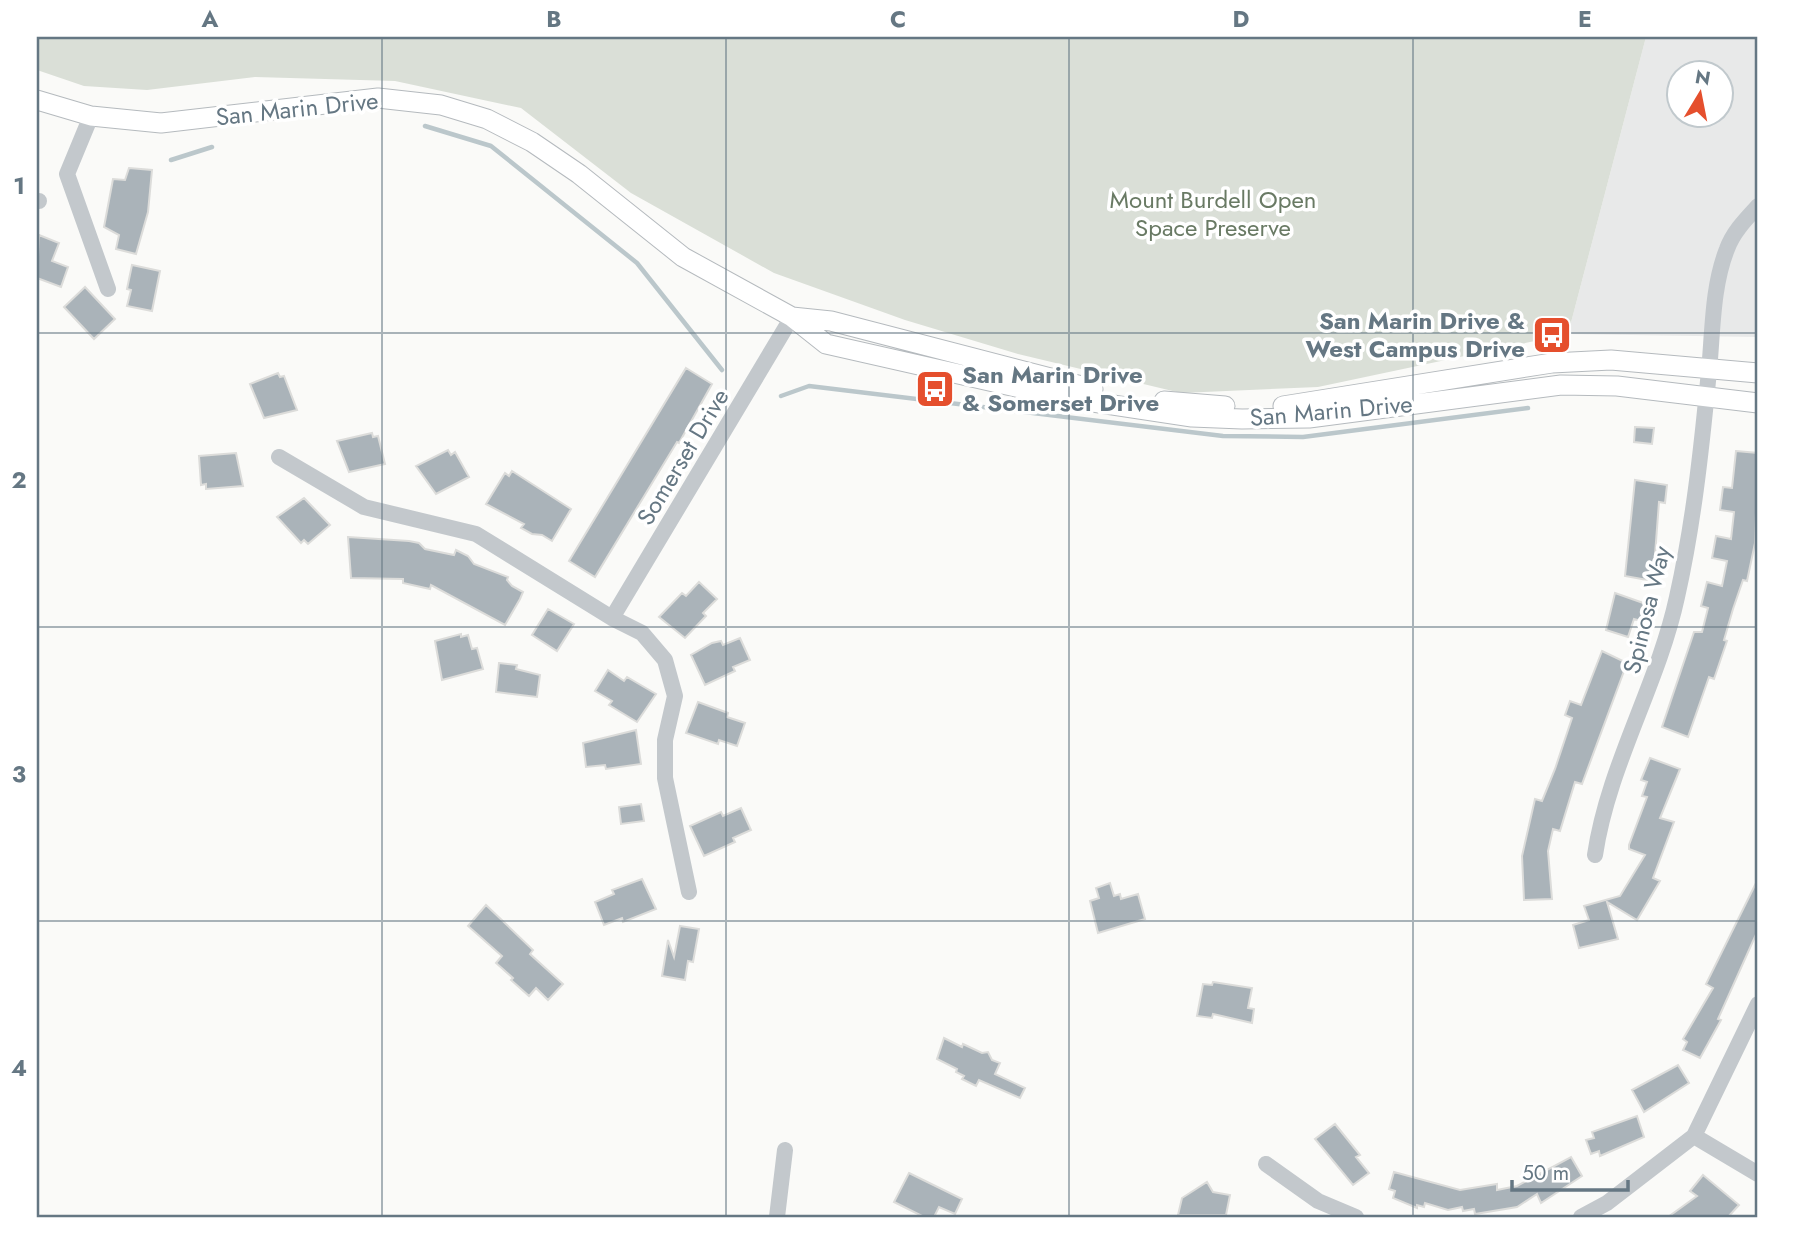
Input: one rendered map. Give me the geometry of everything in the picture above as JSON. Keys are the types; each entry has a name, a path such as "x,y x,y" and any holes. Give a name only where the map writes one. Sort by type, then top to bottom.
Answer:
{"main road":[{"name":"San Marin Drive","path":"37,100 91,116 161,123 378,98 441,106 487,119 532,142 579,174 683,257 792,317 826,344 1060,397 1192,417 1310,418 1561,385 1617,386 1758,403"},
{"name":"San Marin Drive","path":"792,317 831,321 1069,385 1152,400 1235,407 1299,405 1552,363 1611,360 1758,373"}],"street":[{"path":"91,116 67,174 108,289"},
{"name":"Spinosa Way","path":"1595,855 1604,808 1654,681 1677,599 1691,526 1717,290 1727,249 1737,230 1758,206"},
{"name":"Somerset Drive","path":"612,618 792,317"},
{"path":"279,457 364,507 476,534 612,618 642,633 665,660 675,696 665,740 664,778 689,892"},
{"path":"1581,1217 1607,1203 1694,1136 1758,1004"},
{"path":"1694,1136 1758,1174"},
{"path":"777,1217 785,1150"},
{"path":"1266,1164 1318,1200 1356,1217"}],"shaded area":[{"path":"1646,37 1758,37 1758,337 1568,334"}],"green space":[{"name":"Mount Burdell Open Space Preserve","path":"37,37 1646,37 1568,334 1318,387 1181,393 1018,354 905,320 774,273 631,193 521,108 395,81 255,77 147,90 84,86 37,70"}],"building":[{"path":"129,168 152,170 148,212 136,254 116,249 119,235 104,227 113,179 125,180"},
{"path":"39,235 59,243 52,261 68,267 61,287 37,278"},
{"path":"132,265 160,271 152,311 127,306"},
{"path":"85,287 115,319 94,339 64,307"},
{"path":"686,368 712,384 679,443 677,442 595,577 569,561"},
{"path":"278,373 280,377 284,376 297,410 264,418 250,384"},
{"path":"1635,427 1654,428 1652,444 1634,442"},
{"path":"372,433 373,437 378,436 385,464 349,472 337,441"},
{"path":"448,450 451,455 455,452 469,477 436,494 416,466"},
{"path":"1736,451 1758,453 1755,543 1747,581 1743,580 1733,609 1724,640 1727,641 1714,679 1709,677 1688,737 1662,727 1694,632 1702,632 1708,608 1701,606 1707,582 1722,586 1727,561 1712,558 1716,536 1731,539 1734,512 1720,510 1723,487 1732,488"},
{"path":"236,453 243,486 206,489 206,484 201,485 199,456"},
{"path":"512,471 571,509 552,541 521,528 524,524 486,504 505,473 509,476"},
{"path":"1635,480 1667,485 1665,503 1659,502 1653,581 1625,576"},
{"path":"304,498 330,525 308,544 304,540 301,543 277,517"},
{"path":"348,537 409,541 419,543 425,549 454,555 456,550 468,556 474,564 508,577 507,580 512,586 523,592 505,625 431,585 430,589 403,583 403,579 351,578"},
{"path":"699,582 717,599 703,613 706,616 685,638 659,617 682,593 686,596"},
{"path":"1615,593 1646,604 1641,621 1634,619 1628,637 1606,630"},
{"path":"548,609 574,624 557,651 532,635"},
{"path":"461,634 461,637 468,635 472,649 477,648 483,669 442,680 435,641"},
{"path":"740,638 750,660 733,667 735,671 705,685 691,655 712,643 721,641 723,645"},
{"path":"1602,651 1627,663 1582,784 1575,782 1560,831 1553,829 1548,851 1552,899 1524,900 1522,856 1535,799 1542,801 1555,769 1572,718 1565,715 1570,701 1581,705"},
{"path":"499,663 517,665 516,669 540,675 537,697 496,692"},
{"path":"608,670 624,681 627,677 656,694 637,722 609,705 612,701 595,691"},
{"path":"698,702 728,713 727,717 745,723 737,746 719,740 718,744 686,733"},
{"path":"636,730 641,764 606,769 605,765 586,767 583,743"},
{"path":"1650,758 1680,769 1660,818 1674,822 1653,878 1660,881 1637,920 1607,902 1618,939 1579,948 1573,925 1589,920 1584,906 1620,896 1645,855 1629,849 1629,845 1647,797 1642,796 1647,782 1641,780"},
{"path":"641,804 644,821 621,824 619,807"},
{"path":"741,808 751,830 733,838 735,842 704,856 690,826 721,812 723,816"},
{"path":"642,879 656,909 623,922 622,918 604,925 595,902 614,894 612,890"},
{"path":"1758,879 1758,930 1718,1019 1721,1020 1700,1058 1683,1050 1687,1042 1683,1039 1713,988 1706,984"},
{"path":"1110,883 1114,896 1120,894 1121,899 1138,894 1145,919 1098,933 1090,901 1099,898 1096,888"},
{"path":"486,905 533,950 530,954 563,984 548,1000 536,988 529,996 511,980 513,978 496,963 502,956 468,926"},
{"path":"680,926 699,929 693,962 688,961 685,980 662,976 668,940 674,957"},
{"path":"1213,982 1252,988 1248,1008 1254,1009 1252,1023 1213,1014 1212,1018 1197,1016 1203,984 1212,985"},
{"path":"944,1038 962,1047 963,1044 982,1053 988,1052 992,1060 1000,1063 995,1074 1025,1088 1020,1098 979,1080 976,1086 962,1079 964,1076 956,1072 957,1069 937,1059"},
{"path":"1678,1065 1689,1083 1644,1112 1632,1090"},
{"path":"1637,1116 1644,1137 1600,1156 1599,1151 1591,1154 1586,1140 1594,1138 1592,1132"},
{"path":"1335,1124 1360,1155 1356,1157 1369,1173 1353,1185 1315,1139"},
{"path":"1571,1157 1582,1176 1541,1203 1537,1194 1517,1207 1475,1214 1474,1209 1463,1211 1462,1207 1448,1210 1425,1203 1424,1207 1417,1205 1417,1208 1393,1198 1395,1191 1389,1189 1394,1172 1460,1190 1497,1184 1497,1190 1517,1186"},
{"path":"909,1173 962,1199 955,1214 939,1207 934,1217 924,1217 894,1202"},
{"path":"1703,1175 1739,1205 1728,1217 1668,1217 1697,1196 1690,1191"},
{"path":"1207,1182 1213,1192 1230,1195 1226,1215 1178,1215 1182,1198"}],"waterway":[{"path":"425,126 491,146 637,263 722,370"},
{"path":"171,160 212,147"},
{"path":"781,396 809,386 1223,436 1303,437 1528,408"}],"place":[{"name":"San Marin Drive & West Campus Drive","path":"1552,335"},
{"name":"San Marin Drive & Somerset Drive","path":"935,389"}]}
